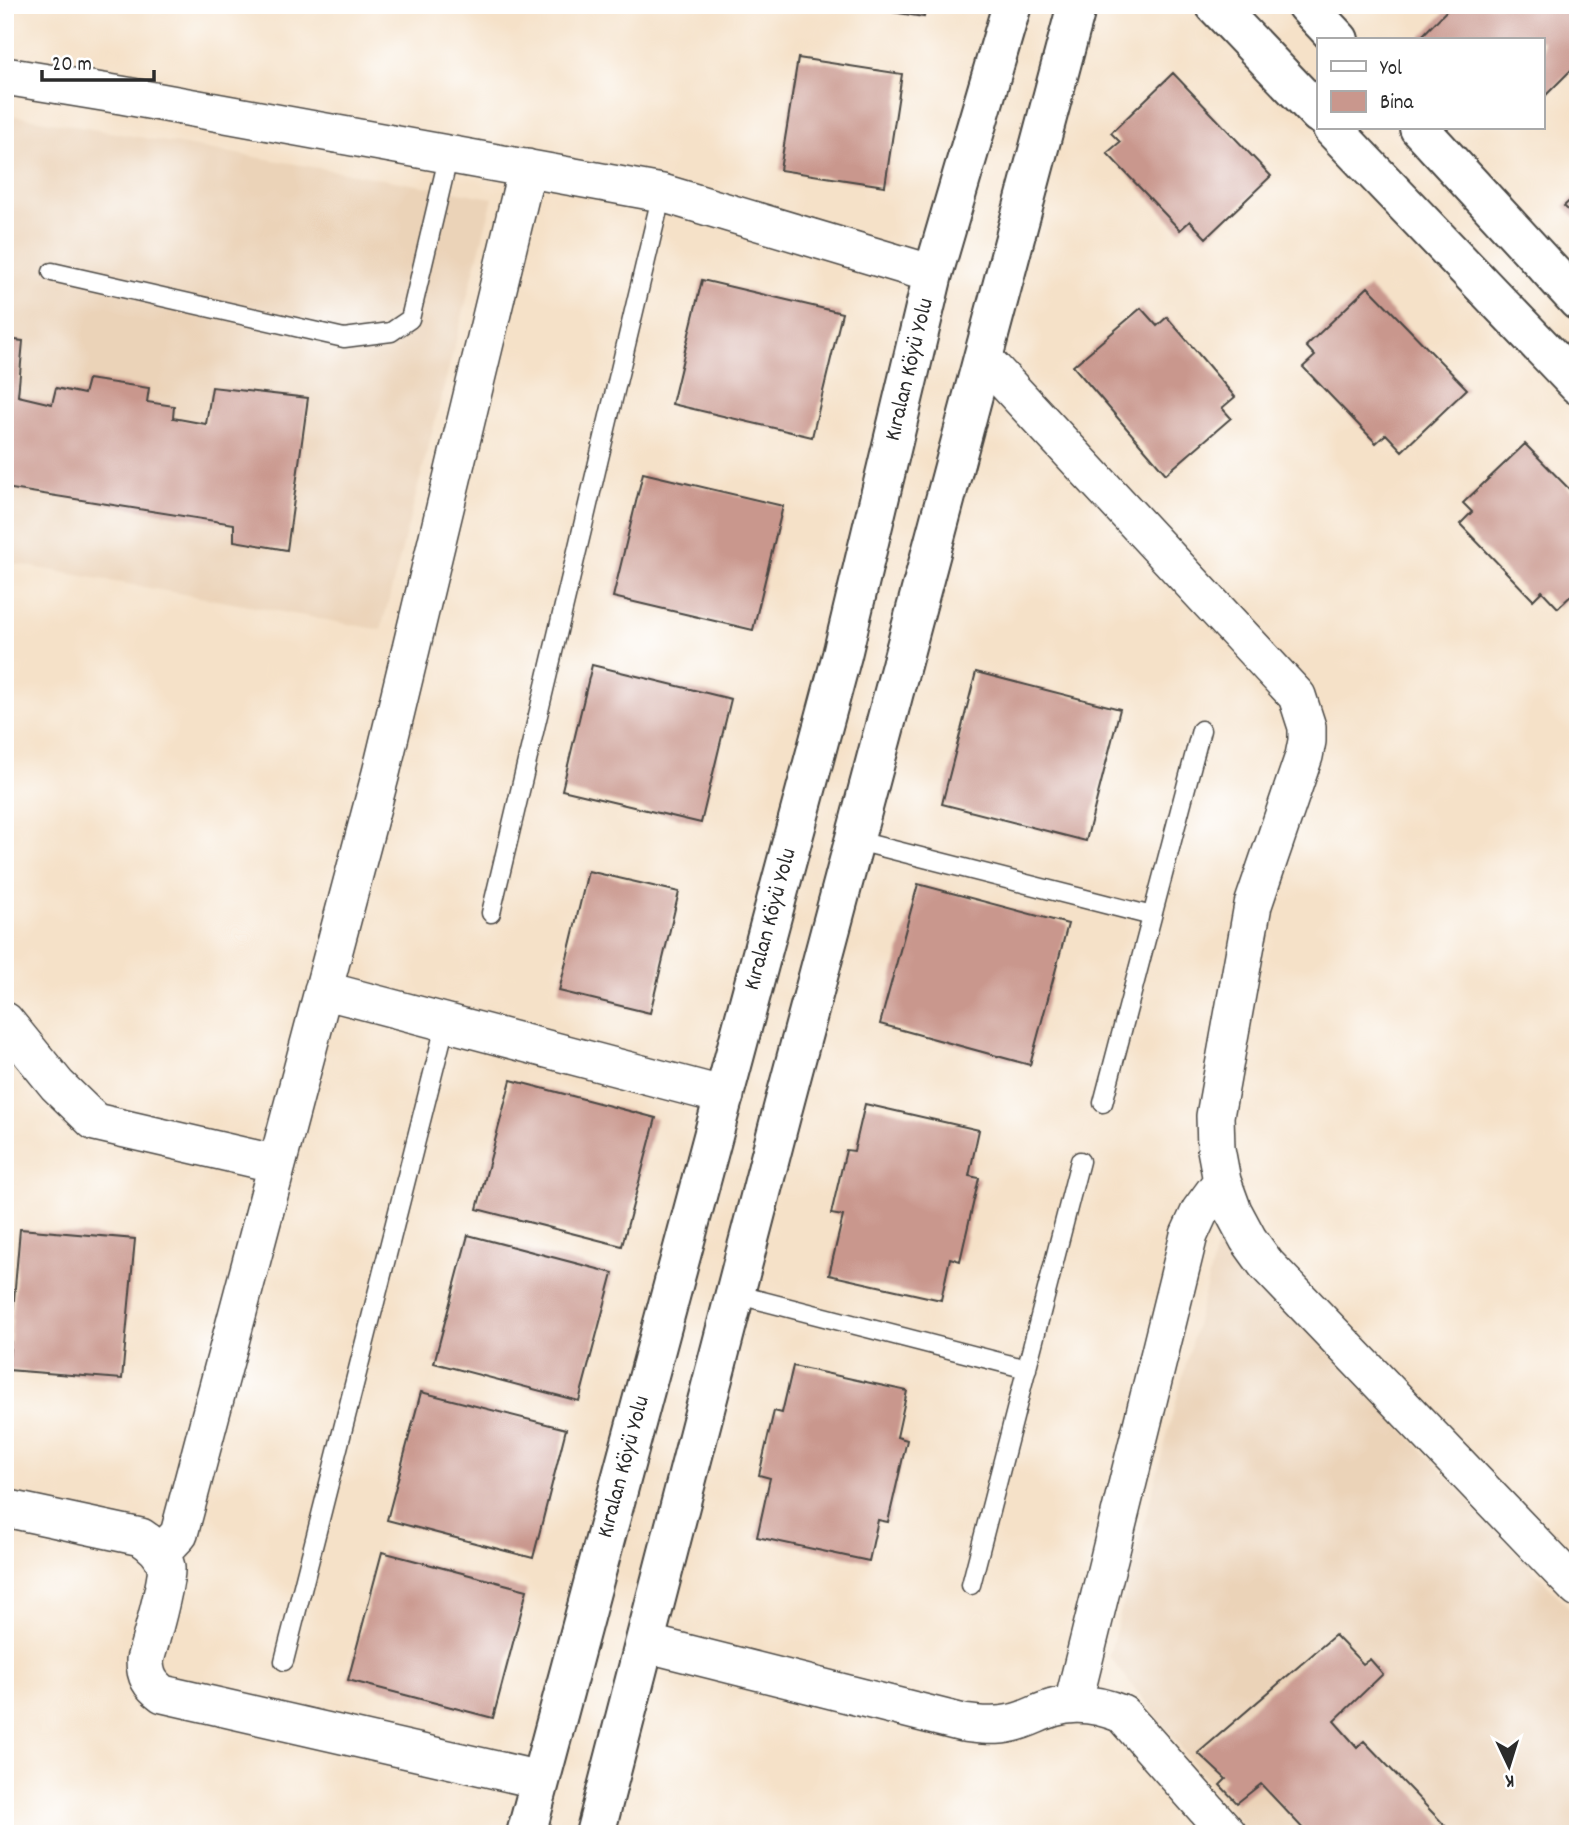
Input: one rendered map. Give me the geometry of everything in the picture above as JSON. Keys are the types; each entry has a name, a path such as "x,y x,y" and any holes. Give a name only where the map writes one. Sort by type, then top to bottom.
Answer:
{"street":[{"name":"Kıralan Köyü Yolu","path":"526,1834 842,655 933,274 1013,5"},
{"path":"595,1834 854,840 1077,5"},
{"path":"1215,5 1317,112"},
{"path":"1306,5 1337,38"},
{"path":"5,76 662,192 933,274"},
{"path":"1334,130 1578,385"},
{"path":"1421,130 1578,301"},
{"path":"160,1554 179,1535 381,773 527,168"},
{"path":"983,358 1297,696 1304,711 1307,727 1304,756 1253,905 1215,1116 1216,1149 1222,1181 1233,1211 1266,1264 1578,1589"},
{"path":"323,990 724,1096"},
{"path":"5,1021 57,1085 95,1122 277,1164"},
{"path":"1073,1704 1189,1235 1200,1211 1222,1181"},
{"path":"5,1508 141,1537 152,1544 167,1570 145,1660 145,1671 149,1681 163,1694 540,1780"},
{"path":"645,1643 963,1723 987,1726 1011,1724 1053,1708 1073,1704 1090,1704 1122,1714 1228,1834"}],"lane":[{"path":"52,272 344,338 391,332 410,319 449,154"},
{"path":"491,913 662,192"},
{"path":"1103,1103 1201,730"},
{"path":"854,840 1152,916"},
{"path":"284,1661 446,1022"},
{"path":"971,1585 1080,1161"},
{"path":"735,1294 1027,1369"}],"shaded area":[{"path":"5,114 493,198 381,630 5,562"},
{"path":"1220,1234 1578,1617 1578,1834 1249,1834 1109,1656"}],"building":[{"path":"849,5 926,5 924,17"},
{"path":"1452,5 1578,5 1578,63 1544,97 1544,38 1420,38"},
{"path":"798,58 902,74 885,186 780,170"},
{"path":"1173,73 1271,176 1206,238 1190,221 1180,230 1107,153 1120,142 1111,133"},
{"path":"1578,193 1578,220 1564,206"},
{"path":"702,280 842,313 812,437 672,404"},
{"path":"1368,287 1467,389 1402,451 1386,434 1376,443 1303,367 1315,356 1306,346"},
{"path":"1141,308 1157,326 1167,317 1235,397 1222,408 1231,418 1166,474 1073,366"},
{"path":"5,339 23,341 18,396 52,404 56,388 84,394 88,379 149,388 147,402 174,406 173,418 206,424 212,387 308,398 287,550 234,541 234,524 5,488"},
{"path":"1525,444 1578,498 1578,589 1558,608 1542,591 1533,600 1460,524 1472,512 1463,503"},
{"path":"643,473 783,506 753,630 613,597"},
{"path":"592,665 731,699 701,823 562,790"},
{"path":"976,672 1120,709 1086,841 942,804"},
{"path":"588,871 679,892 650,1013 559,991"},
{"path":"918,884 1068,924 1030,1065 880,1024"},
{"path":"511,1080 656,1118 622,1246 477,1209"},
{"path":"865,1104 979,1130 969,1176 979,1178 960,1261 950,1258 941,1300 829,1275 843,1216 831,1214 846,1150 854,1151"},
{"path":"20,1229 135,1239 122,1379 8,1370"},
{"path":"468,1235 613,1273 579,1401 434,1363"},
{"path":"793,1366 907,1391 897,1437 907,1440 888,1522 878,1520 869,1561 757,1537 770,1478 759,1475 774,1411 782,1413"},
{"path":"421,1392 566,1429 533,1558 387,1520"},
{"path":"382,1552 527,1590 493,1718 348,1680"},
{"path":"1335,1635 1363,1664 1370,1659 1383,1674 1334,1721 1357,1747 1364,1741 1453,1834 1308,1834 1261,1784 1237,1803 1220,1785 1226,1779 1198,1753"}]}
